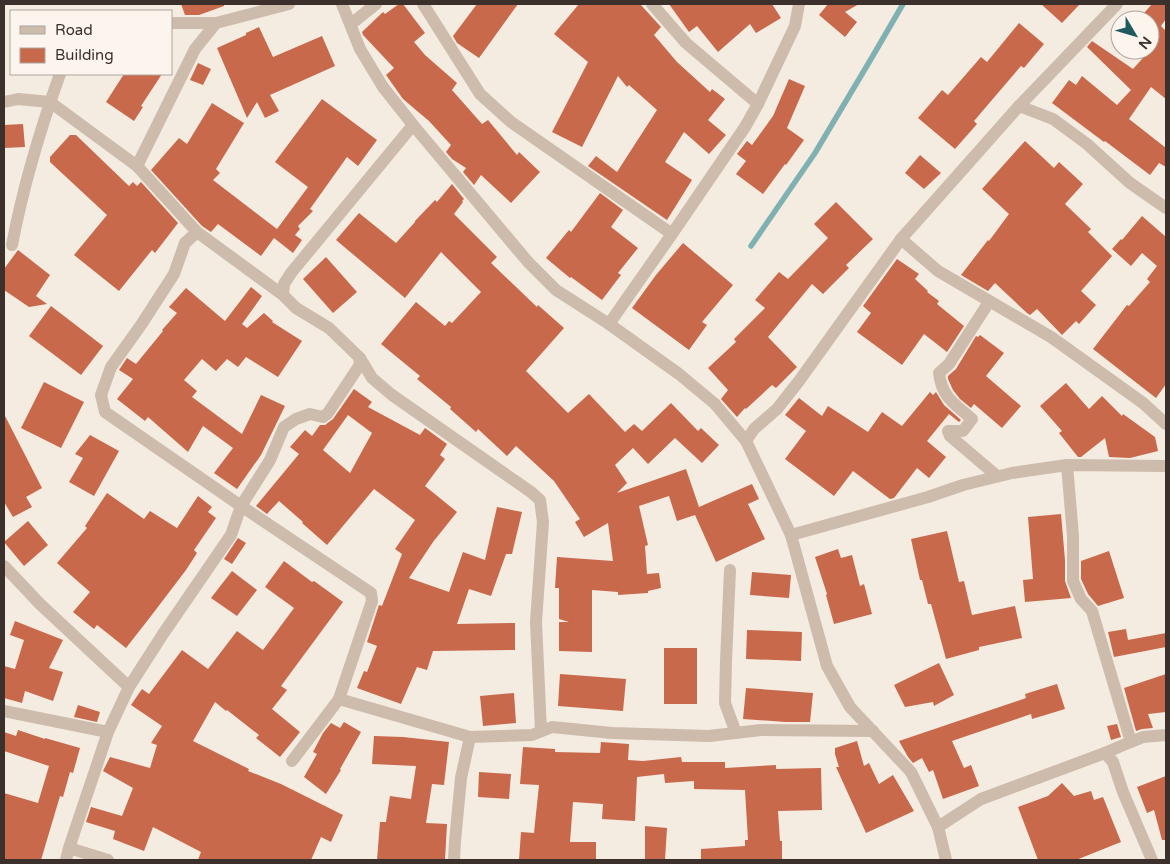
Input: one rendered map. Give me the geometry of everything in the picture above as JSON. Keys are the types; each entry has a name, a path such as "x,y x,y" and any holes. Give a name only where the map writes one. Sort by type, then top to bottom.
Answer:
{"street":[{"path":"172,23 216,23 289,4"},
{"path":"342,4 360,49 383,87 528,262 556,290 609,324 679,374 715,404 746,441 790,535 827,666 850,707 911,772 938,827 946,860"},
{"path":"351,24 376,4"},
{"path":"423,4 480,94 510,122 672,234"},
{"path":"652,4 686,43 758,104"},
{"path":"609,324 745,126 758,104 795,26 799,4"},
{"path":"746,441 754,429 777,409 800,381 901,239 1019,106 1117,4"},
{"path":"137,166 195,49 216,23"},
{"path":"12,245 18,210 60,75"},
{"path":"4,102 18,99 50,102 137,166 197,232 283,295 296,308 329,328 360,358 372,378 392,395 540,500 543,522 536,622 541,731"},
{"path":"1019,106 1053,119 1087,144 1130,183 1166,208"},
{"path":"283,295 284,284 291,273 413,125"},
{"path":"197,232 186,243 174,274 111,367 101,395 105,412 371,593 372,601 339,699 292,761"},
{"path":"901,239 938,271 1050,337 1143,403 1166,424"},
{"path":"989,302 949,364 939,373 940,383 947,397 972,419 963,431 948,431 950,436 998,476"},
{"path":"108,860 68,854 108,732 129,687 231,535 241,506 270,460 284,427 296,419 310,414 323,417 328,413 359,366 360,358"},
{"path":"790,535 1012,472 1067,465 1166,466"},
{"path":"1067,465 1073,536 1073,581 1081,599 1092,611 1131,742"},
{"path":"4,566 40,604 129,687"},
{"path":"730,570 726,702 736,733"},
{"path":"339,699 470,737 532,735 552,728 612,733 709,736 762,730 873,731"},
{"path":"4,711 108,732"},
{"path":"938,827 980,798 1106,753 1143,737 1166,735"},
{"path":"454,860 461,778 470,737"},
{"path":"1106,753 1113,762 1123,792 1152,860"}],"building":[{"path":"181,4 224,4 224,6 199,15 185,15"},
{"path":"399,4 403,4 425,33 414,42 425,55 457,83 452,90 482,124 488,120 517,155 519,152 540,172 511,203 481,175 474,185 463,172 466,168 452,159 446,152 451,145 429,121 403,99 386,75 394,68 363,35 362,32 383,12 385,14"},
{"path":"477,4 518,4 479,58 457,43 453,36"},
{"path":"579,4 640,4 661,27 654,35 677,62 710,92 712,89 725,99 708,120 726,135 709,154 684,132 665,162 692,180 667,220 588,166 596,156 617,172 657,110 629,85 627,87 618,76 582,147 552,132 588,62 554,34"},
{"path":"669,4 772,4 781,18 756,33 750,24 718,52 697,26 689,32"},
{"path":"828,4 859,4 845,12 857,22 845,37 819,15"},
{"path":"1041,4 1080,4 1062,23"},
{"path":"1152,4 1166,4 1166,19 1161,26 1166,31 1166,99 1151,87 1129,119 1166,148 1166,167 1159,163 1150,175 1052,103 1069,80 1076,85 1082,76 1117,105 1131,90 1087,47 1092,41 1110,53 1110,60 1120,60 1133,69 1141,60 1160,60 1160,10 1147,10"},
{"path":"1019,23 1044,44 1024,68 1021,66 974,121 977,124 955,149 918,118 942,90 948,95 981,57 987,62"},
{"path":"259,27 273,57 322,36 335,66 270,95 279,111 265,118 257,102 247,118 217,48"},
{"path":"198,63 211,69 203,85 190,80"},
{"path":"123,75 161,75 141,106 143,107 134,121 106,102"},
{"path":"789,79 805,86 787,128 804,140 763,194 736,174 746,161 737,154 747,141 752,145 773,116"},
{"path":"322,99 377,140 358,166 347,157 310,209 313,211 298,226 300,229 295,235 302,240 293,253 274,238 261,256 218,224 211,232 202,226 151,170 179,138 187,144 212,103 244,123 216,169 220,173 213,180 277,229 308,187 275,162"},
{"path":"23,124 25,147 4,148 4,125"},
{"path":"70,135 76,135 129,186 133,182 137,186 141,182 178,223 155,253 152,250 119,291 74,255 107,215 50,162 50,157"},
{"path":"1025,141 1054,168 1059,162 1083,184 1065,204 1091,229 1088,232 1112,256 1081,291 1096,305 1079,324 1076,321 1062,335 1037,309 1030,315 995,283 988,291 961,275 1009,214 982,189"},
{"path":"920,155 941,173 924,189 905,173"},
{"path":"452,184 464,199 454,214 497,257 491,263 537,307 538,305 564,328 526,371 568,413 589,394 625,432 634,424 642,431 671,403 698,431 701,428 719,445 702,463 675,438 648,464 633,448 615,465 627,483 617,493 686,469 699,507 752,484 759,499 748,504 765,539 716,562 695,515 677,521 669,496 639,506 648,545 645,546 647,574 659,573 661,588 648,591 648,593 618,595 618,592 592,590 592,652 559,651 559,622 569,622 559,619 559,588 555,588 557,557 613,561 608,523 584,537 575,522 580,519 554,481 516,446 507,456 478,429 476,432 450,409 451,407 417,379 420,376 381,344 416,302 445,326 449,321 452,323 481,292 441,252 405,298 336,240 359,213 396,243 435,200 437,202"},
{"path":"600,193 623,210 611,227 638,248 618,273 621,275 602,300 570,278 546,258 569,230 571,232"},
{"path":"836,202 873,239 846,265 849,268 823,294 812,284 768,337 797,367 776,388 772,385 737,417 721,399 728,390 708,368 736,342 734,339 765,308 755,300 779,272 788,279 828,238 814,224"},
{"path":"1142,216 1166,237 1166,384 1156,398 1093,349 1127,305 1129,306 1150,282 1147,279 1157,266 1142,253 1131,266 1112,249"},
{"path":"683,243 733,285 702,322 707,325 689,350 632,308"},
{"path":"18,250 50,275 36,296 47,304 29,307 4,290 4,269"},
{"path":"326,257 357,292 333,313 303,279"},
{"path":"897,259 919,274 915,279 939,301 937,304 964,326 947,352 924,334 902,365 857,332 871,313 863,306"},
{"path":"251,287 262,296 242,324 247,328 264,313 272,322 302,341 278,377 246,357 238,367 227,359 216,371 202,359 184,380 197,391 192,397 242,434 261,395 285,406 261,455 237,489 214,473 233,448 203,426 188,452 148,417 145,421 117,399 133,379 119,370 127,358 136,364 163,331 177,313 169,307 186,288 225,321"},
{"path":"51,306 103,346 81,375 29,336"},
{"path":"980,335 1004,353 986,376 1021,406 1002,428 974,404 971,408 960,399 948,379 948,376 956,369 976,336"},
{"path":"44,382 84,402 61,448 21,428"},
{"path":"1066,383 1089,409 1102,396 1122,416 1123,414 1155,437 1158,451 1130,458 1109,457 1105,438 1081,457 1078,457 1059,433 1062,431 1040,406"},
{"path":"354,389 372,402 368,407 420,435 425,428 447,444 440,455 445,459 425,486 457,512 433,542 409,578 449,592 463,552 485,560 497,507 522,512 512,554 506,554 491,596 469,589 457,624 515,623 515,650 433,651 427,670 417,667 401,704 357,688 364,671 367,672 377,646 367,642 379,605 382,606 402,554 395,549 415,520 374,489 327,545 279,501 267,514 256,506 299,454 290,447 305,430 312,436 320,425 325,425 333,419","holes":["348,415 372,433 350,473 323,450"]},
{"path":"930,392 933,395 936,392 944,405 961,420 959,422 949,414 927,441 946,457 929,478 917,468 894,498 890,499 853,471 834,496 785,459 806,431 785,415 799,398 822,416 828,406 868,432 882,412 902,426"},
{"path":"4,414 42,488 26,497 32,507 13,517 4,502"},
{"path":"90,435 119,451 94,496 69,482 83,458 75,454"},
{"path":"107,493 144,519 150,511 177,528 198,496 212,507 208,512 216,518 194,550 197,553 186,570 126,648 97,625 94,629 73,612 90,592 57,563 87,528 85,526"},
{"path":"1061,514 1065,581 1071,598 1025,602 1023,580 1033,579 1028,517"},
{"path":"28,521 48,545 24,566 4,542"},
{"path":"947,531 959,582 964,581 972,615 1015,606 1022,638 979,647 979,650 946,659 931,604 928,604 922,580 920,580 911,539"},
{"path":"238,538 246,543 232,564 224,559"},
{"path":"838,549 841,558 852,555 860,586 864,584 872,614 834,624 815,557"},
{"path":"1109,551 1124,598 1098,606 1088,594 1081,579 1081,561"},
{"path":"284,561 343,602 281,686 287,690 272,709 300,732 280,757 256,738 259,735 215,702 193,741 249,769 248,771 281,784 343,815 331,842 321,837 311,860 198,860 201,852 153,827 144,851 113,839 115,831 86,822 91,807 122,816 133,788 103,771 110,757 150,768 157,745 151,743 162,726 131,705 142,689 149,694 182,650 208,669 237,631 263,650 294,608 265,587"},
{"path":"232,571 257,590 237,616 211,598"},
{"path":"752,572 791,575 789,598 750,595"},
{"path":"15,621 63,640 49,668 63,672 53,701 25,691 22,703 4,698 4,666 15,669 24,640 10,635"},
{"path":"1126,629 1128,640 1166,633 1166,647 1114,657 1108,632"},
{"path":"747,630 802,632 801,661 746,659"},
{"path":"664,648 697,648 697,704 664,704"},
{"path":"939,663 954,695 934,706 933,702 905,707 894,685"},
{"path":"560,674 626,679 623,711 558,706"},
{"path":"1166,674 1166,712 1148,714 1153,728 1136,731 1124,688"},
{"path":"1057,684 1065,709 1032,719 1031,714 952,741 964,768 971,765 979,786 943,799 933,770 929,772 922,758 913,763 899,741 1026,698 1025,694"},
{"path":"746,688 813,693 810,722 743,719"},
{"path":"514,693 516,723 483,726 480,696"},
{"path":"78,705 100,712 97,722 74,717"},
{"path":"344,722 361,732 326,794 304,777 317,754 313,752 323,733 331,723 340,728"},
{"path":"1117,724 1121,737 1111,740 1107,726"},
{"path":"18,730 80,748 73,773 70,772 63,797 60,796 41,860 4,860 4,793 38,803 49,766 4,751 4,732 16,736"},
{"path":"374,736 449,742 444,785 432,784 426,823 447,824 445,860 377,860 380,822 386,822 390,796 411,799 416,766 372,764"},
{"path":"857,741 864,766 869,763 879,784 893,775 914,811 866,833 836,767 839,767 835,748"},
{"path":"601,742 629,744 628,760 643,761 681,757 682,762 725,762 725,768 776,765 776,769 821,768 822,810 778,811 780,841 782,841 782,860 701,860 701,849 745,846 745,840 748,840 745,790 694,789 694,781 665,783 664,774 637,777 635,821 602,819 603,804 573,802 570,842 596,842 596,860 519,860 521,832 534,833 539,785 520,784 523,747 555,749 555,752 600,753"},
{"path":"479,772 511,774 509,799 478,797"},
{"path":"1166,776 1166,840 1162,840 1154,810 1147,813 1137,787"},
{"path":"1062,783 1074,796 1091,791 1094,800 1103,797 1121,842 1076,860 1038,860 1018,807 1048,796"},
{"path":"645,826 667,828 665,860 645,860"}],"waterway":[{"path":"751,246 815,153 903,4"}]}
